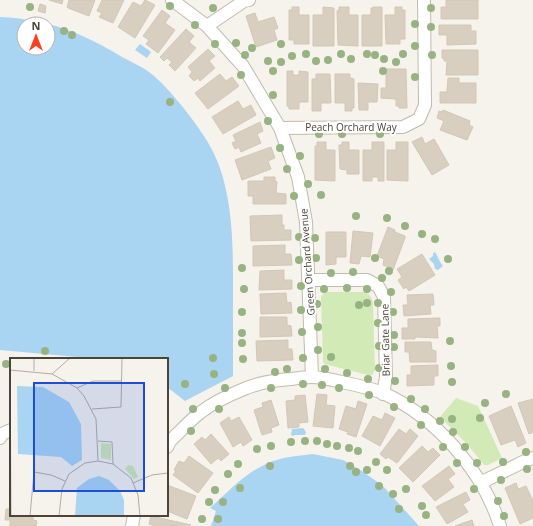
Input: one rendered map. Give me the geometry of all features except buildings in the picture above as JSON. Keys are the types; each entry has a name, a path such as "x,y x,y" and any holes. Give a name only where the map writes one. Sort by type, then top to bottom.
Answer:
{"street":[{"name":"Green Orchard Avenue","path":"172,0 207,26 243,66 280,128 298,177 306,222 312,377"},
{"path":"207,26 244,1 249,0"},
{"name":"Peach Orchard Way","path":"280,128 403,127 419,119 425,105 424,0"},
{"name":"Briar Gate Lane","path":"309,280 367,280 378,286 384,297 386,377 383,394"},
{"path":"168,445 170,441 201,412 222,399 245,388 277,380 312,377 361,386 383,394 413,411 445,436 468,464 480,483 496,512 500,526"},
{"path":"0,438 2,434 10,430"},
{"path":"480,483 533,458"},
{"path":"132,526 134,516"}],"green space":[{"path":"327,292 365,292 371,298 373,302 375,370 372,375 324,364 321,297"},
{"path":"456,398 478,406 502,458 488,465 484,465 468,445 440,417"}],"water":[{"path":"0,17 16,18 16,56 56,56 56,26 79,34 143,68 170,92 188,113 213,151 220,168 228,197 230,212 233,257 233,376 185,401 168,388 168,358 88,358 0,350"},
{"path":"140,44 151,52 147,58 135,50"},
{"path":"435,252 443,266 438,270 435,269 434,264 429,259"},
{"path":"303,428 306,432 305,435 291,435 292,429"},
{"path":"313,454 343,460 362,471 383,486 419,526 211,526 216,511 210,508 256,469 276,460"}]}
